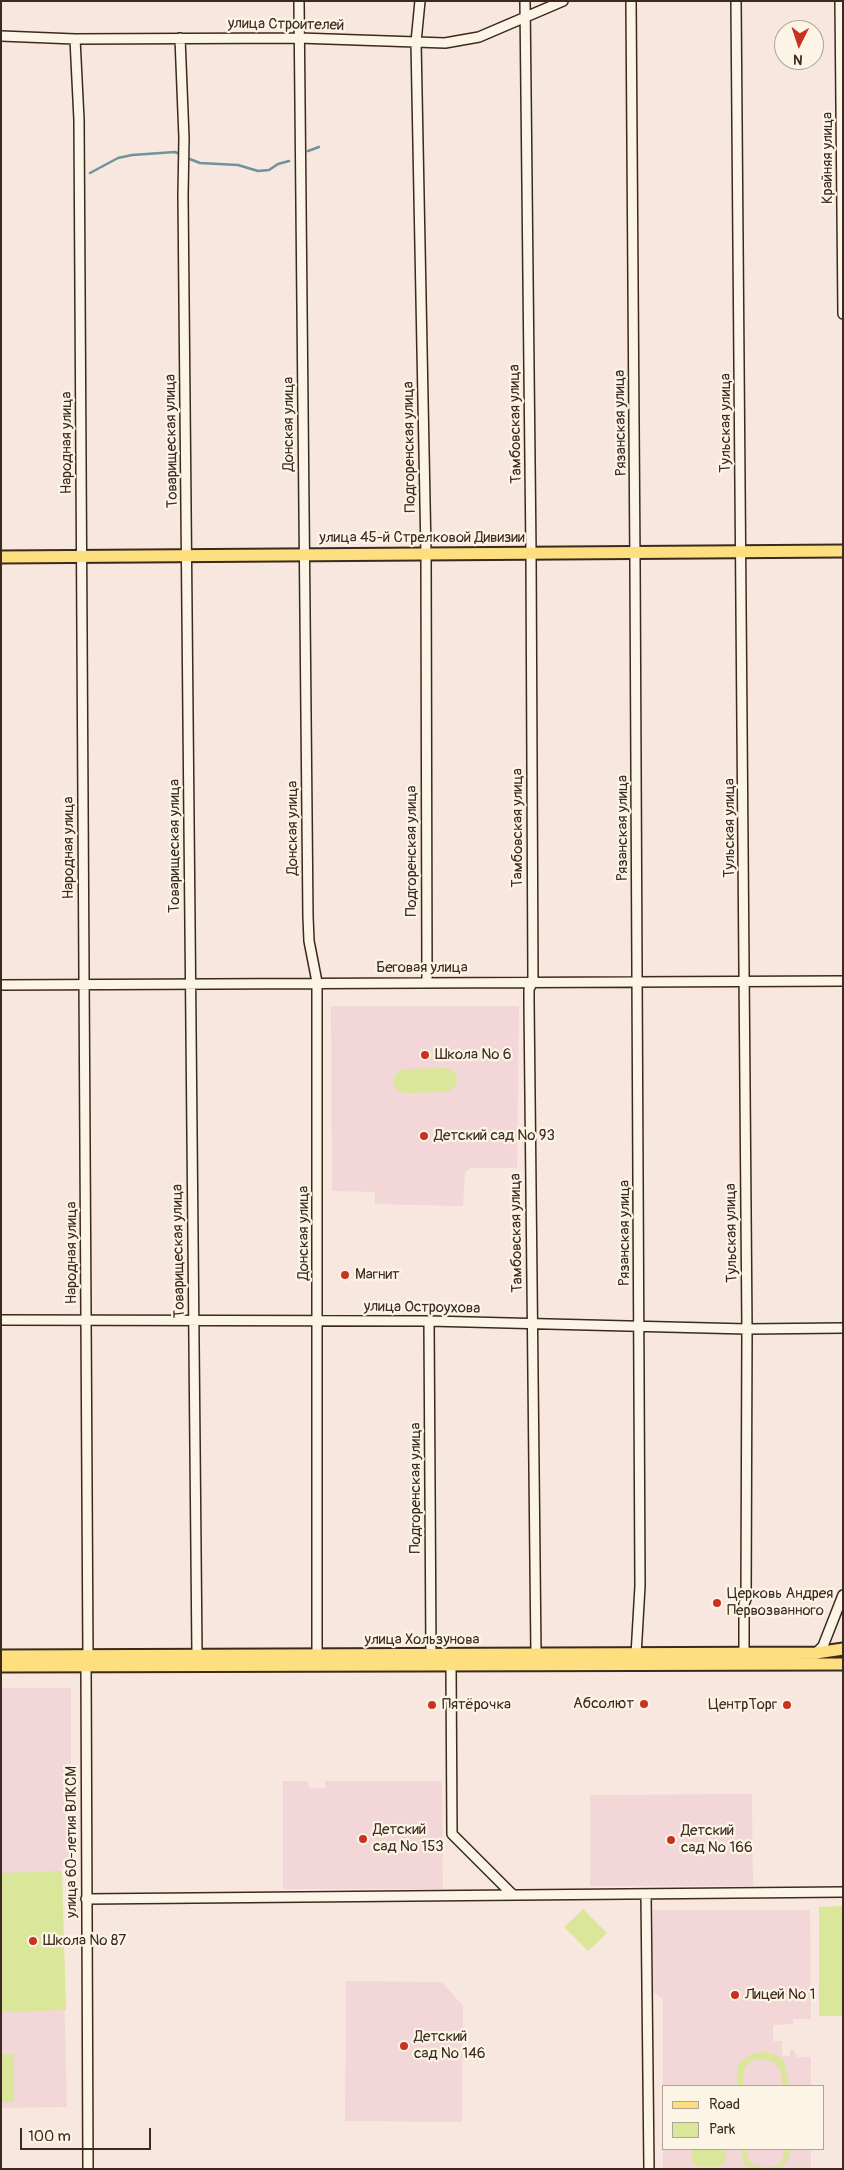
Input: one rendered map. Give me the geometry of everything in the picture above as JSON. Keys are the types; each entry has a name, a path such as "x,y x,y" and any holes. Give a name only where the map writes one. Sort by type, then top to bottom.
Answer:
{"main road":[{"name":"улица 45-й Стрелковой Дивизии","path":"1,556 843,551"},
{"name":"улица Хользунова","path":"1,1656 87,1661 317,1660 432,1654 816,1654 843,1649"},
{"name":"улица Хользунова","path":"1,1666 197,1654 451,1665 843,1664"}],"street":[{"name":"Донская улица","path":"299,1 308,917 309,941 317,982 317,1660"},
{"name":"Подгоренская улица","path":"420,1 416,42 426,553 427,982"},
{"name":"Тамбовская улица","path":"525,1 533,982 529,989 536,1654"},
{"name":"улица Строителей","path":"1,36 75,38 299,38 445,43 480,37 563,1"},
{"name":"Рязанская улица","path":"631,1 640,1586 636,1654"},
{"name":"Тульская улица","path":"736,1 747,1329 744,1653"},
{"name":"Крайняя улица","path":"840,1 843,314"},
{"name":"Народная улица","path":"75,38 80,120 87,1661"},
{"name":"Товарищеская улица","path":"180,38 184,138 197,1654"},
{"name":"Беговая улица","path":"1,985 843,981"},
{"name":"улица Остроухова","path":"1,1320 429,1321 747,1329 843,1328"},
{"name":"Подгоренская улица","path":"429,1321 432,1654"},
{"path":"816,1654 823,1646 843,1595"},
{"name":"улица 60-летия ВЛКСМ","path":"87,1661 88,2169"},
{"path":"451,1665 452,1834 513,1895"},
{"path":"86,1899 843,1892"},
{"path":"646,1894 649,2169"}],"shaded area":[{"path":"331,1006 519,1006 517,1168 470,1168 465,1172 463,1206 375,1204 375,1192 332,1191"},
{"name":"Школа № 87","path":"1,1688 71,1688 71,1867 61,1868 67,2107 1,2108"},
{"name":"Детский сад № 153","path":"283,1781 308,1781 309,1788 325,1788 325,1781 442,1781 443,1889 283,1889"},
{"name":"Детский сад № 166","path":"752,1794 753,1886 590,1886 590,1795"},
{"name":"Лицей № 1","path":"653,1910 810,1910 811,2019 793,2019 793,2024 773,2025 773,2041 782,2041 782,2056 790,2056 790,2050 794,2050 797,2057 811,2057 811,2085 663,2085 663,1999 653,1992"},
{"name":"Детский сад № 146","path":"346,1981 442,1982 463,2006 462,2122 345,2121"},
{"path":"663,2150 811,2150 811,2169 663,2169"}],"green space":[{"path":"446,1068 454,1071 458,1080 454,1088 446,1092 405,1093 396,1089 393,1081 397,1072 405,1069"},
{"path":"62,1871 66,2010 1,2012 1,1873"},
{"path":"843,1906 843,2016 819,2016 819,1907"},
{"path":"583,1909 607,1933 588,1951 564,1927"},
{"path":"761,2052 771,2053 782,2059 786,2067 789,2085 783,2085 780,2069 774,2062 762,2059 753,2060 746,2066 743,2074 743,2085 737,2085 737,2066 749,2055"},
{"path":"1,2054 14,2054 14,2102 1,2102"},
{"path":"692,2150 726,2150 726,2161 718,2167 697,2166 692,2162"},
{"path":"741,2150 746,2150 749,2161 753,2164 766,2168 776,2166 781,2162 785,2150 791,2150 789,2158 780,2169 752,2169 744,2164"}],"waterway":[{"path":"308,151 319,147"},
{"path":"90,173 118,158 132,155 175,152 182,155"},
{"path":"187,158 200,163 238,165 258,171 269,170 278,164 289,161"}],"place":[{"name":"Школа № 6","path":"425,1055"},
{"name":"Детский сад № 93","path":"424,1136"},
{"name":"Магнит","path":"345,1275"},
{"name":"Церковь Андрея Первозванного","path":"717,1603"},
{"name":"Абсолют","path":"644,1704"},
{"name":"Пятёрочка","path":"432,1705"},
{"name":"ЦентрТорг","path":"787,1705"},
{"name":"Детский сад № 153","path":"363,1839"},
{"name":"Детский сад № 166","path":"671,1840"},
{"name":"Школа № 87","path":"33,1941"},
{"name":"Лицей № 1","path":"735,1995"},
{"name":"Детский сад № 146","path":"404,2046"}]}
